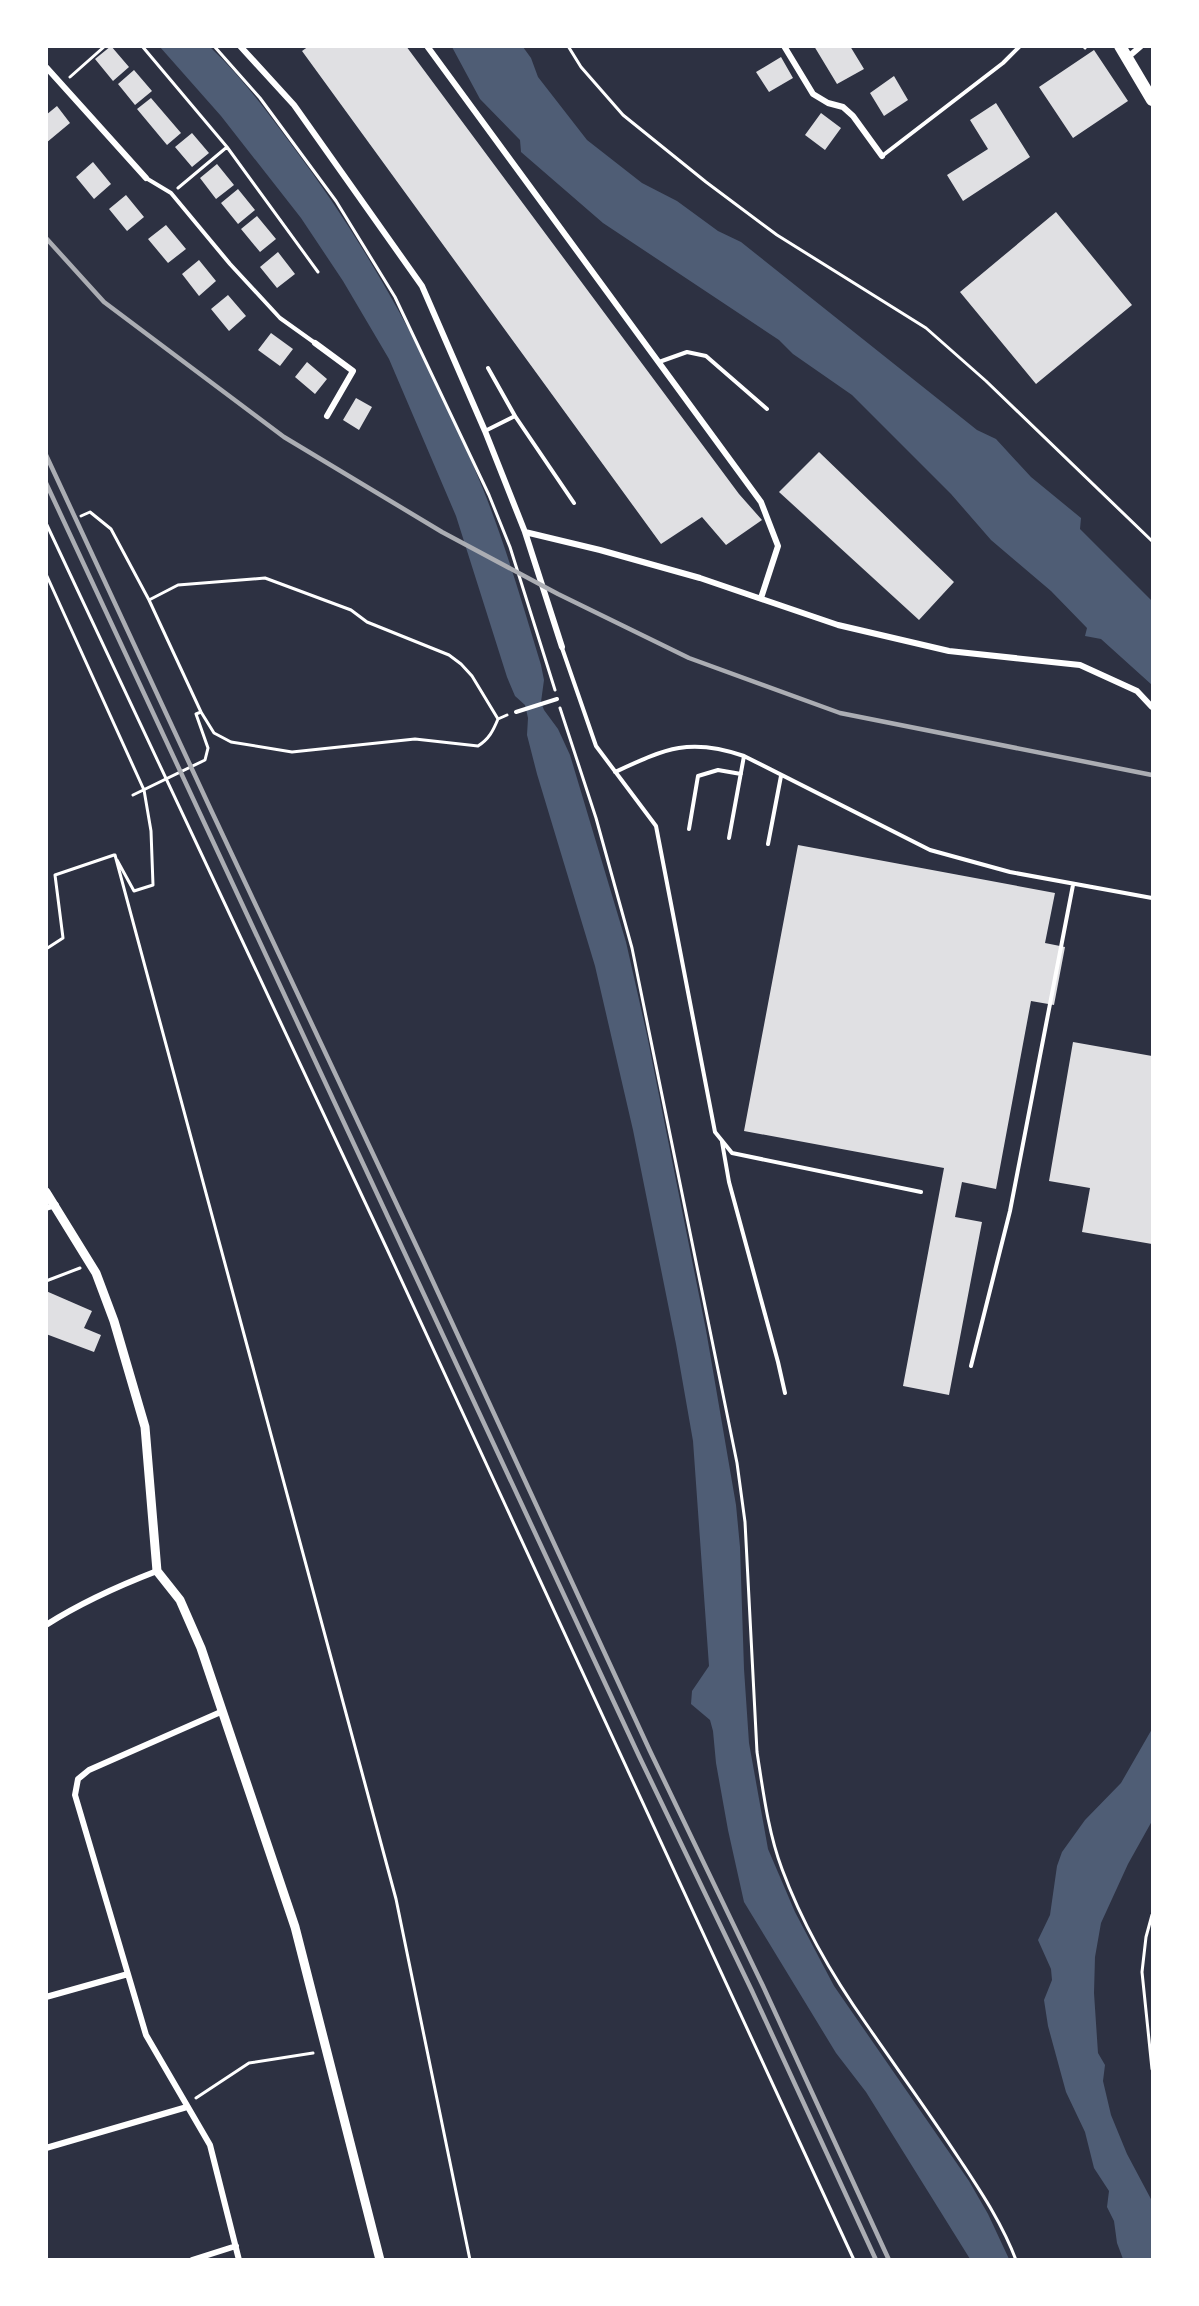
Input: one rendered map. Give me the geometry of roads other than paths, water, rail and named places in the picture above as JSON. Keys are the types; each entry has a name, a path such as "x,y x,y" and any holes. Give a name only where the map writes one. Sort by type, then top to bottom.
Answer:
{"main road":[{"path":"1120,46 1152,100"}],"street":[{"path":"240,46 294,105 422,286 485,431 525,532 562,647"},
{"path":"427,46 761,502 778,546 761,598"},
{"path":"784,46 813,94 828,103 843,107 853,116 882,156"},
{"path":"1127,58 1141,46"},
{"path":"46,67 146,178"},
{"path":"46,80 53,74"},
{"path":"315,343 353,371 327,416"},
{"path":"525,532 700,578 838,625 949,651 1080,665 1137,691 1152,707"},
{"path":"46,1192 51,1207 90,1264 114,1321 145,1427 157,1571 180,1600 201,1648 295,1927 380,2259"},
{"path":"46,1626 66,1612 112,1588 157,1571"},
{"path":"223,1712 89,1770 78,1779 75,1795 146,2035 210,2145 239,2259"},
{"path":"46,1997 128,1974"},
{"path":"46,2148 187,2106"},
{"path":"192,2259 236,2246"}],"lane":[{"path":"882,156 1003,63 1020,46"},
{"path":"146,178 171,193 230,264 280,318 315,343"},
{"path":"659,362 687,352 706,356 766,409"},
{"path":"488,368 515,416 574,503"},
{"path":"485,431 515,416"},
{"path":"562,647 596,746 656,826 715,1132 732,1153 921,1192"},
{"path":"516,712 557,699"},
{"path":"615,772 656,753 687,746 722,748 744,756 930,850 1010,872 1152,898"},
{"path":"729,838 744,756"},
{"path":"689,829 698,776 718,770 741,774"},
{"path":"768,844 781,776"},
{"path":"971,1366 1010,1211 1073,885"},
{"path":"722,1141 729,1182 785,1393"}],"water":[{"path":"160,47 210,47 254,96 323,188 375,270 422,355 464,444 491,511 514,576 541,665 544,680 541,702 558,729 570,755 626,942 647,1035 706,1330 736,1505 749,1743 768,1849 795,1912 834,1986 969,2181 988,2214 1009,2259 970,2259 866,2092 836,2053 744,1902 728,1830 716,1763 713,1731 710,1720 691,1704 692,1691 709,1666 693,1441 676,1344 633,1130 595,966 537,774 527,735 528,718 525,705 515,696 507,677 456,516 389,359 343,281 301,218 221,116"},
{"path":"452,47 523,47 531,58 538,77 587,140 642,183 677,201 718,231 741,242 977,430 996,439 1031,477 1081,518 1080,529 1152,601 1152,685 1101,639 1085,636 1087,628 1051,591 991,540 951,494 852,395 793,354 779,340 603,223 521,152 520,140 480,99"},
{"path":"1152,1729 1152,1821 1128,1864 1101,1923 1095,1957 1094,1993 1098,2053 1105,2065 1103,2081 1111,2115 1127,2154 1152,2201 1152,2259 1123,2259 1117,2243 1114,2221 1107,2207 1109,2191 1094,2168 1085,2132 1066,2092 1048,2026 1044,2000 1052,1980 1051,1969 1038,1940 1050,1915 1057,1866 1062,1852 1085,1820 1121,1783"}],"railway":[{"path":"46,238 104,302 284,437 442,532 558,594 689,658 840,713 1152,775"},
{"path":"46,455 889,2260"},
{"path":"46,483 876,2260"}]}
